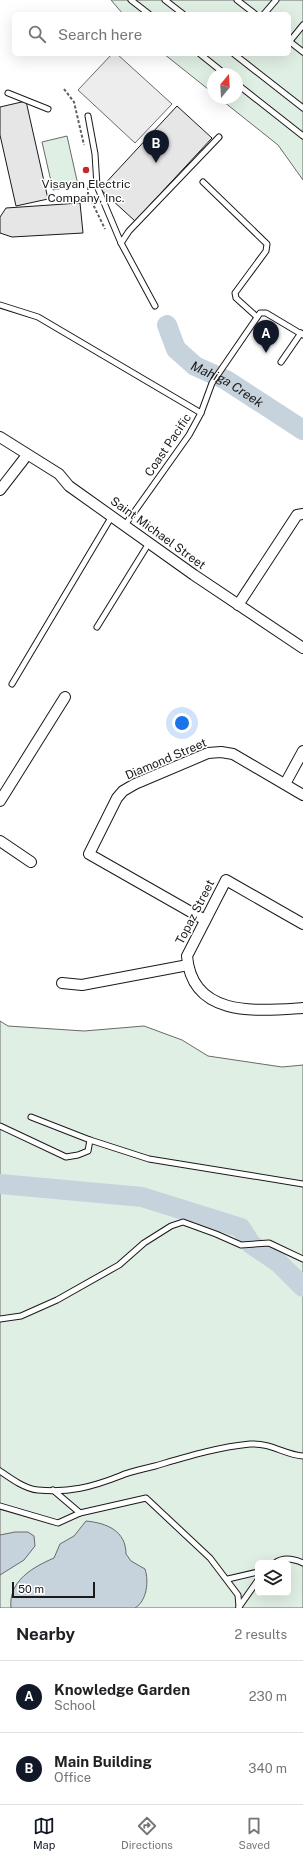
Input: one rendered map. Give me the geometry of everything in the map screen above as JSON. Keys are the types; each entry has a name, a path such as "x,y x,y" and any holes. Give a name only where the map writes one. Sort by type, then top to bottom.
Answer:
{"street":[{"name":"Saint Michael Street","path":"0,437 59,474 69,486 238,605 303,648"},
{"path":"0,490 24,460"},
{"path":"238,605 297,515 303,514"},
{"path":"0,801 65,697"},
{"path":"285,784 303,751"},
{"name":"Diamond Street","path":"205,920 89,854 117,798 123,791 135,784 208,753 221,752 233,754 303,795"},
{"path":"0,841 30,862"},
{"name":"Topaz Street","path":"188,965 187,956 190,948 224,882 228,881 303,924"},
{"path":"62,983 82,985 188,965 197,986 204,995 215,1003 232,1007 272,1010 303,1008"}],"lane":[{"path":"131,0 146,12"},
{"path":"165,0 180,12"},
{"path":"237,0 252,12"},
{"path":"266,12 276,0"},
{"path":"291,39 303,25"},
{"path":"291,43 303,52"},
{"path":"202,56 218,68"},
{"path":"237,56 303,108"},
{"path":"243,89 303,136"},
{"path":"8,93 48,108"},
{"path":"88,116 95,154 97,186 121,243 155,306"},
{"path":"121,243 129,231 219,137"},
{"path":"203,182 267,244 266,251 235,293 236,298 257,317 260,313 266,314 302,334 281,362"},
{"path":"0,305 38,318 201,413"},
{"name":"Coast Pacific","path":"125,525 189,435 201,413 212,383 257,317"},
{"path":"12,684 112,516"},
{"path":"97,627 149,542"},
{"path":"31,1117 90,1140 149,1159 303,1184"},
{"path":"0,1126 66,1157 78,1155 88,1151 90,1140"},
{"path":"0,1319 21,1316 57,1300 119,1265 144,1243 170,1226 183,1222 216,1234 240,1245 269,1243 303,1259"},
{"path":"0,1471 14,1480 36,1490 84,1489 120,1476 164,1463 209,1451 251,1444 270,1445 303,1456"},
{"path":"53,1490 80,1513"},
{"path":"0,1506 58,1523 80,1513 146,1498 195,1542 228,1579 238,1595 238,1608"},
{"path":"279,1560 295,1559 303,1563"},
{"path":"228,1579 255,1573"},
{"path":"238,1608 255,1584"}],"green space":[{"path":"111,0 303,0 303,180 278,145 227,104 243,104 243,68 207,68 207,88 167,56 291,56 291,12 121,12"},
{"path":"67,136 78,185 53,190 42,142"},
{"path":"0,1021 8,1026 84,1031 144,1026 182,1040 208,1056 282,1067 303,1065 303,1608 0,1608"}],"shaded area":[{"path":"110,56 119,56 172,104 135,143 78,90"},
{"path":"86,1521 108,1526 119,1534 123,1539 126,1554 131,1561 145,1569 147,1585 142,1601 139,1605 135,1608 11,1608 11,1598 14,1590 24,1576 38,1566 54,1558 60,1544 74,1536"},
{"path":"15,1532 28,1532 34,1536 35,1546 24,1560 0,1575 0,1535"}],"building":[{"path":"26,101 48,199 16,206 0,135 0,107"},
{"path":"177,106 212,138 135,221 100,189"},
{"path":"80,203 83,233 12,237 0,233 0,217 6,208"}],"waterway":[{"name":"Mahiga Creek","path":"167,325 176,349 195,366 226,380 303,430"},
{"path":"0,1184 142,1197 241,1228 251,1244 279,1263 303,1287"}],"place":[{"name":"Main Building","path":"156,163"},
{"name":"Visayan Electric Company, Inc.","path":"86,170"},
{"name":"Knowledge Garden","path":"266,353"}]}
